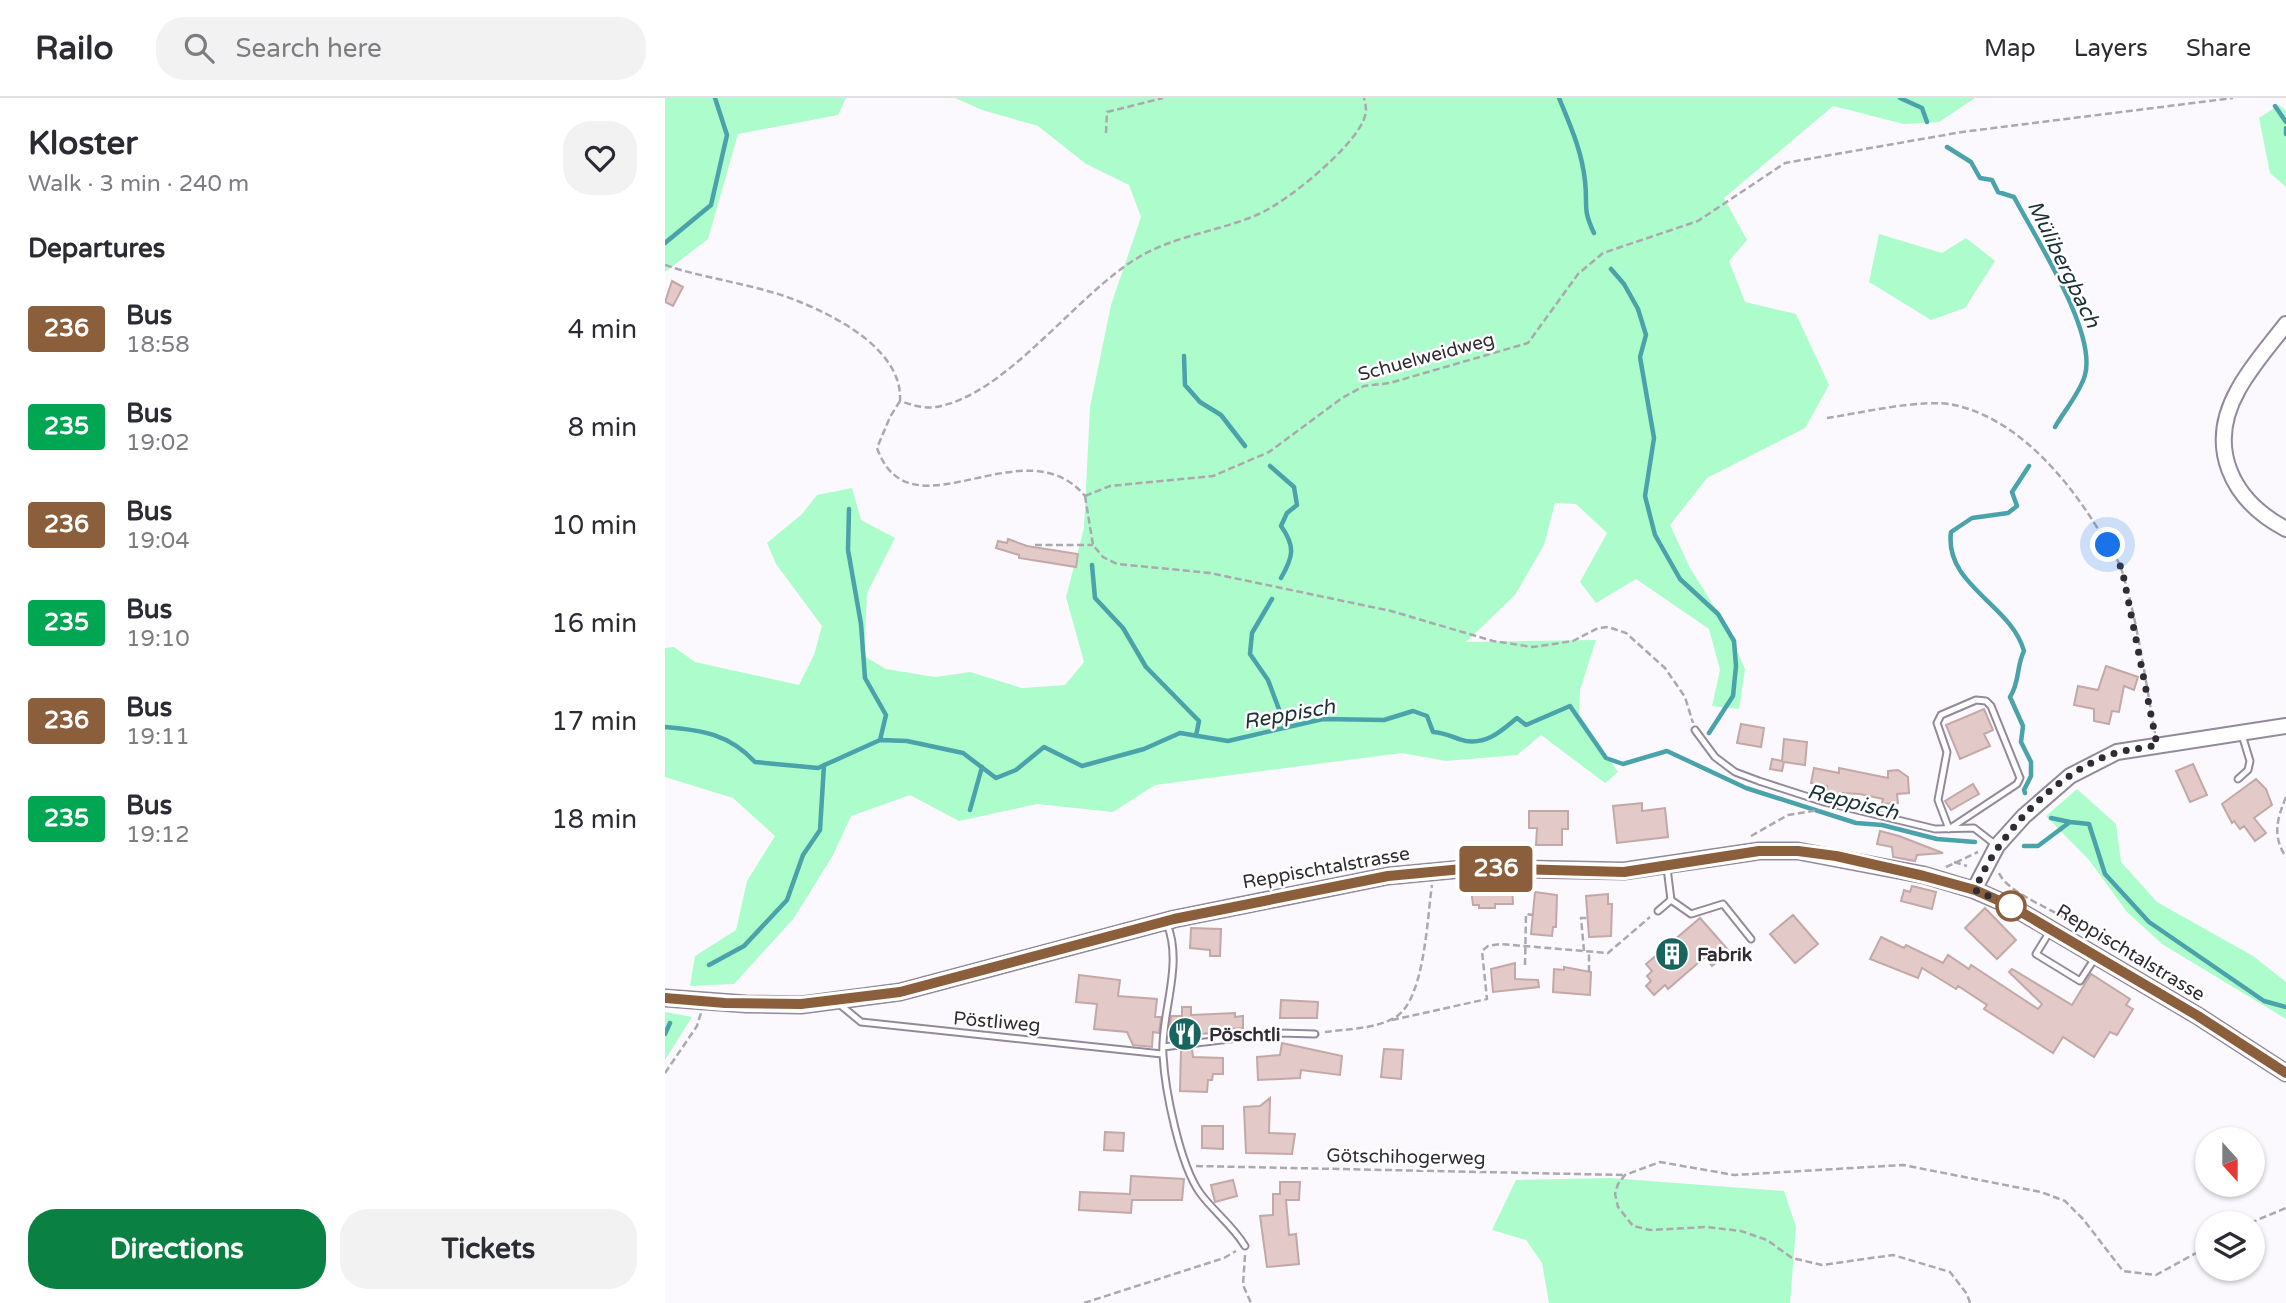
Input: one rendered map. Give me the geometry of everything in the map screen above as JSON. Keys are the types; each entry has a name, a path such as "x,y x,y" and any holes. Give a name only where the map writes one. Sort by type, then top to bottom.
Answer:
{"main road":[{"name":"Reppischtalstrasse","path":"665,998 704,1002 837,1002 900,992 1166,921 1321,888 1433,870 1473,868 1592,873 1666,866 1759,851 1798,851 1914,873 1975,890 2051,928 2286,1073"}],"street":[{"path":"2286,324 2238,390 2226,419 2223,447 2238,491 2252,508 2286,529"},
{"path":"1975,890 1997,846 2024,816 2070,776 2117,752 2286,726"}],"lane":[{"path":"1976,700 1986,701 1991,706 2021,778 2017,784 1949,829 1938,800 1947,752 1937,723 1941,715 1976,700"},
{"path":"1695,730 1715,757 1735,772 1759,782 1824,802 1935,829 1975,828 1997,846"},
{"path":"2238,779 2248,770 2250,761 2242,732"},
{"path":"1666,866 1671,900 1691,914 1723,904 1751,939"},
{"path":"1658,911 1671,900"},
{"path":"1166,921 1171,934 1172,976 1163,1051 1186,1166 1199,1191 1235,1229 1245,1246"},
{"path":"2051,928 2036,954 2058,968 2080,981 2097,956"},
{"name":"Pöstliweg","path":"837,1002 861,1022 1163,1051 1280,1033 1315,1034"}],"path":[{"path":"1106,133 1107,112 1163,98"},
{"path":"900,401 918,407 936,407 961,399 998,377 1106,279 1141,256 1260,214 1293,192 1350,141 1364,120 1367,107 1364,98"},
{"name":"Schuelweidweg","path":"1085,496 1111,486 1213,476 1269,452 1342,398 1364,386 1390,383 1528,343 1578,274 1604,253 1697,221 1785,163 1962,132 2233,98"},
{"path":"665,265 799,301 852,328 879,351 901,383 900,401 877,448 893,477 921,488 997,474 1042,470 1073,482 1085,496 1094,545 1103,557 1117,564 1210,573 1391,611 1507,643 1552,646 1608,627 1626,633 1665,668 1685,697 1695,730"},
{"path":"1828,418 1911,406 1953,404 1995,420 2027,443 2063,480 2094,522 2122,569 2157,745"},
{"path":"1035,545 1094,545"},
{"path":"2286,797 2277,820 2276,838 2286,857"},
{"path":"1748,843 1747,839 1778,820 1816,811"},
{"path":"1967,866 1954,862 1962,857 1972,861"},
{"path":"2000,873 2000,879 2010,887"},
{"path":"1392,1020 1406,1009 1416,989 1433,878"},
{"path":"1315,1034 1487,999 1482,951 1488,946 1608,953 1658,911"},
{"path":"1525,965 1523,946 1526,914 1533,915"},
{"path":"1584,951 1581,918 1587,918"},
{"path":"1589,952 1589,972"},
{"path":"665,1073 697,1026 704,1002"},
{"path":"1970,1303 1967,1294 1950,1272 1893,1255 1822,1265 1792,1258 1767,1240 1741,1231 1707,1227 1650,1230 1633,1226 1618,1207 1615,1194 1625,1175 1660,1162 1734,1175 1903,1165 2041,1192 2065,1201 2083,1219 2123,1270 2156,1275 2195,1254"},
{"name":"Götschihogerweg","path":"1186,1166 1625,1175"},
{"path":"2265,1215 2286,1208"},
{"path":"1084,1303 1224,1258 1245,1246"},
{"path":"1245,1246 1243,1285 1251,1303"}],"green space":[{"path":"665,98 846,98 838,115 738,134 708,239 665,272"},
{"path":"955,98 1975,98 1939,122 1904,124 1833,106 1724,198 1747,240 1729,261 1745,302 1796,314 1829,385 1805,428 1707,478 1670,525 1690,568 1725,624 1745,669 1739,709 1712,706 1720,670 1709,629 1636,579 1596,603 1580,582 1607,533 1576,504 1555,503 1544,545 1515,595 1466,642 1596,640 1580,690 1579,714 1618,772 1605,783 1541,735 1517,755 1446,761 1402,753 1155,785 1113,812 1037,804 959,821 910,795 851,816 833,855 794,918 734,984 690,986 695,956 736,930 747,881 775,836 733,798 665,777 665,648 674,647 695,662 799,685 814,655 822,626 776,564 767,543 802,514 817,495 852,488 861,520 895,538 867,593 864,656 886,669 935,677 970,672 1022,688 1065,685 1084,662 1066,597 1084,528 1090,407 1111,305 1141,217 1129,185 1086,164 1038,126 982,110"},
{"path":"2279,105 2286,111 2286,187 2270,173 2259,118"},
{"path":"1879,234 1942,253 1966,238 1995,261 1965,308 1931,320 1869,282"},
{"path":"2077,789 2116,824 2121,862 2157,902 2253,956 2286,982 2286,1019 2162,944 2127,912 2089,860 2046,816"},
{"path":"665,1012 692,1017 665,1060"},
{"path":"1610,1178 1784,1191 1796,1227 1790,1303 1549,1303 1542,1263 1526,1240 1492,1230 1516,1180"}],"building":[{"path":"672,281 683,287 673,306 665,302"},
{"path":"1008,539 1027,546 1078,554 1076,567 1019,558 1019,555 996,548 998,541 1007,543"},
{"path":"2106,666 2138,677 2134,690 2124,686 2119,712 2112,711 2109,724 2094,721 2094,709 2074,705 2078,686 2098,690"},
{"path":"1984,709 1993,730 1984,734 1990,746 1960,759 1946,725"},
{"path":"1741,724 1764,728 1761,747 1737,743"},
{"path":"1784,739 1807,742 1805,765 1784,762 1782,771 1770,769 1772,759 1782,761"},
{"path":"2193,764 2207,795 2190,802 2176,771"},
{"path":"1814,768 1839,773 1839,768 1888,778 1888,771 1898,770 1908,777 1909,793 1897,794 1898,803 1882,804 1883,799 1860,794 1842,793 1841,798 1826,796 1827,786 1811,783"},
{"path":"2256,779 2266,789 2272,805 2254,818 2266,833 2255,841 2244,826 2240,829 2234,821 2232,823 2222,804"},
{"path":"1973,784 1979,794 1951,810 1945,801"},
{"path":"1642,803 1642,811 1665,808 1668,837 1617,843 1613,806"},
{"path":"1529,811 1568,811 1568,829 1562,829 1562,845 1536,845 1537,828 1529,828"},
{"path":"1880,831 1943,853 1917,855 1915,861 1893,857 1892,847 1877,844"},
{"path":"1512,885 1513,904 1495,904 1495,908 1479,908 1479,905 1473,905 1471,888"},
{"path":"1912,886 1936,892 1932,909 1901,901 1904,890 1910,892"},
{"path":"1535,892 1557,895 1556,927 1553,927 1552,936 1531,934"},
{"path":"1608,894 1608,904 1612,904 1611,936 1589,937 1586,896"},
{"path":"1985,908 2016,940 1997,959 1965,928"},
{"path":"1793,915 1818,944 1795,963 1770,934"},
{"name":"Fabrik","path":"1700,918 1729,951 1712,966 1705,957 1668,989 1665,985 1654,995 1646,986 1651,981 1647,976 1652,971 1646,964"},
{"path":"1191,928 1221,929 1220,956 1210,956 1210,950 1190,948"},
{"path":"1881,937 1904,948 1906,945 1943,963 1948,955 1969,969 1971,965 2038,1009 2042,1004 2009,972 2012,969 2072,1005 2091,974 2130,999 2126,1005 2133,1009 2117,1035 2110,1032 2094,1057 2063,1037 2053,1053 1984,1009 1987,1005 1958,986 1956,989 1922,968 1918,978 1870,959"},
{"path":"1515,963 1515,979 1538,980 1539,987 1493,992 1491,969"},
{"path":"1564,967 1591,972 1590,995 1553,992 1554,969 1564,970"},
{"path":"1079,975 1120,980 1118,996 1157,999 1155,1017 1161,1017 1159,1033 1153,1032 1152,1047 1133,1045 1127,1032 1094,1029 1097,1004 1076,1002"},
{"path":"1281,1000 1318,1002 1317,1018 1280,1018"},
{"path":"1182,1007 1191,1007 1191,1015 1235,1013 1235,1017 1243,1016 1243,1028 1230,1029 1230,1032 1199,1034 1192,1038 1174,1038 1174,1034 1169,1034 1171,1016 1182,1016"},
{"path":"1282,1043 1342,1056 1340,1075 1301,1070 1300,1078 1258,1080 1257,1057 1280,1055"},
{"path":"1192,1049 1193,1057 1223,1058 1223,1074 1213,1074 1212,1080 1208,1080 1207,1092 1180,1091 1181,1050"},
{"path":"1384,1049 1403,1050 1401,1079 1381,1077"},
{"path":"1270,1098 1269,1133 1295,1134 1292,1154 1246,1153 1244,1107 1260,1106"},
{"path":"1202,1126 1223,1126 1223,1149 1202,1148"},
{"path":"1105,1132 1124,1133 1123,1151 1104,1150"},
{"path":"1131,1176 1184,1179 1182,1200 1132,1200 1131,1213 1079,1210 1080,1192 1130,1194"},
{"path":"1233,1180 1237,1196 1215,1202 1211,1185"},
{"path":"1280,1182 1300,1182 1299,1200 1286,1200 1289,1235 1296,1234 1299,1264 1267,1267 1260,1216 1273,1215 1273,1194 1280,1194"}],"waterway":[{"path":"665,243 711,205 727,135 715,98"},
{"path":"1559,98 1581,159 1587,212 1594,233"},
{"path":"1900,98 1922,108 1927,122"},
{"path":"2275,106 2286,122"},
{"path":"2286,128 2286,134"},
{"name":"Mülibergbach","path":"1947,147 1971,162 1980,178 1992,180 1998,192 2014,197 2073,310 2082,335 2086,357 2085,375 2076,395 2055,427"},
{"path":"1611,269 1624,284 1638,309 1646,335 1640,357 1654,438 1645,496 1655,535 1680,579 1718,614 1734,641 1736,666 1733,696 1709,733"},
{"path":"1184,356 1185,385 1200,402 1221,415 1245,446"},
{"path":"1270,466 1294,487 1297,505 1287,513 1281,526 1291,546 1290,558 1281,578"},
{"name":"Mülibergbach","path":"2025,793 2031,776 2031,762 2021,742 2023,726 2010,697 2024,651 2006,620 1968,581 1958,566 1952,550 1951,532 1972,518 2008,513 2017,506 2012,492 2029,466"},
{"path":"849,509 848,550 861,624 865,678 886,715 880,740"},
{"path":"1092,565 1095,598 1123,628 1146,667 1199,721 1196,736"},
{"path":"1272,599 1252,633 1250,654 1268,680 1286,728"},
{"name":"Reppisch","path":"665,727 691,730 725,739 755,762 818,768 880,740 907,741 963,753 996,778 1016,770 1044,747 1082,766 1144,749 1180,733 1228,741 1323,719 1384,720 1413,711 1427,716 1433,732 1474,741 1494,736 1517,718 1526,725 1570,706 1606,758 1623,764 1667,751 1746,788 1856,823 1882,825 1937,839 1975,842"},
{"path":"709,965 744,946 787,900 803,855 820,830 824,765"},
{"path":"970,810 982,767"},
{"name":"Mülibergbach","path":"2051,818 2070,822"},
{"name":"Reppisch","path":"2024,846 2038,846 2070,822 2089,824 2105,874 2149,922 2264,1001 2286,1007"},
{"path":"665,1034 670,1023"}],"bus line":[{"name":"236","path":"665,998 746,1004 801,1004 837,1002 900,992 1174,919 1388,876 1433,870 1473,868 1624,872 1759,851 1798,851 1836,856 1924,876 1975,890 2011,906 2198,1016 2286,1073"}],"place":[{"name":"Fabrik","path":"1672,954"},
{"name":"Pöschtli","path":"1185,1034"}],"route":[{"path":"2011,906 1975,890 1984,867 1997,846 2024,816 2070,776 2117,752 2157,745 2122,569 2108,545"}]}
